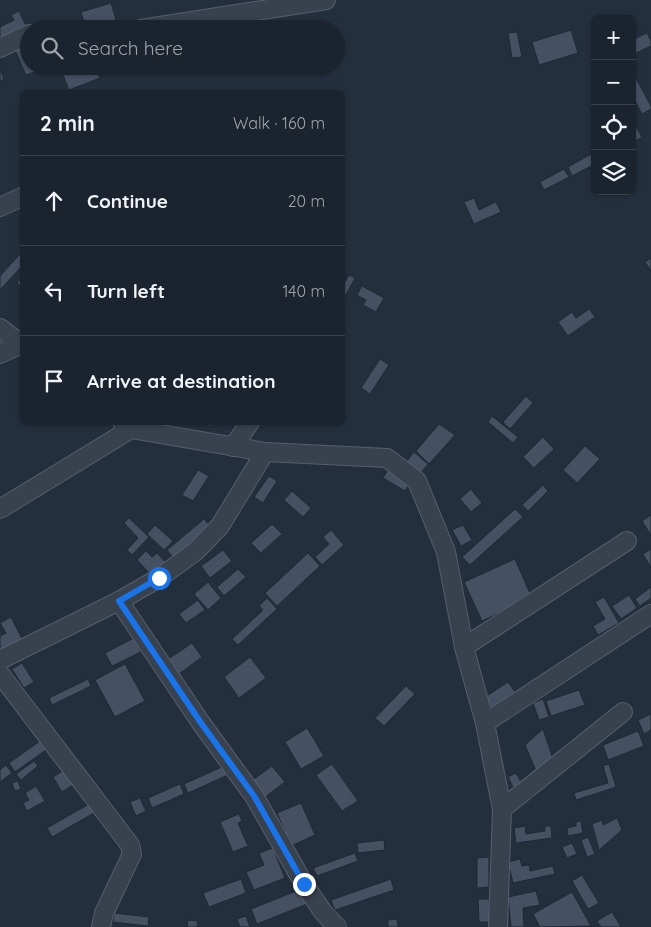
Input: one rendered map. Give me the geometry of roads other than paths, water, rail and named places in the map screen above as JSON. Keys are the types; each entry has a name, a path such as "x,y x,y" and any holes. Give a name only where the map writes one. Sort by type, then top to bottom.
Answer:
{"street":[{"path":"198,20 326,0"},
{"path":"0,48 20,38"},
{"path":"0,207 20,197"},
{"path":"0,328 20,343"},
{"path":"0,354 20,346"},
{"path":"233,447 248,425"},
{"path":"0,509 126,426 264,452 387,458 417,482 446,552 464,647 485,723 502,809 498,927"},
{"path":"0,660 119,601 159,578 196,551 220,526 264,452"},
{"path":"464,647 627,541"},
{"path":"119,601 201,723 254,796 304,884 323,912 338,927"},
{"path":"485,723 651,614"},
{"path":"0,674 130,845 132,854 104,913 101,927"},
{"path":"502,809 623,712"}]}
